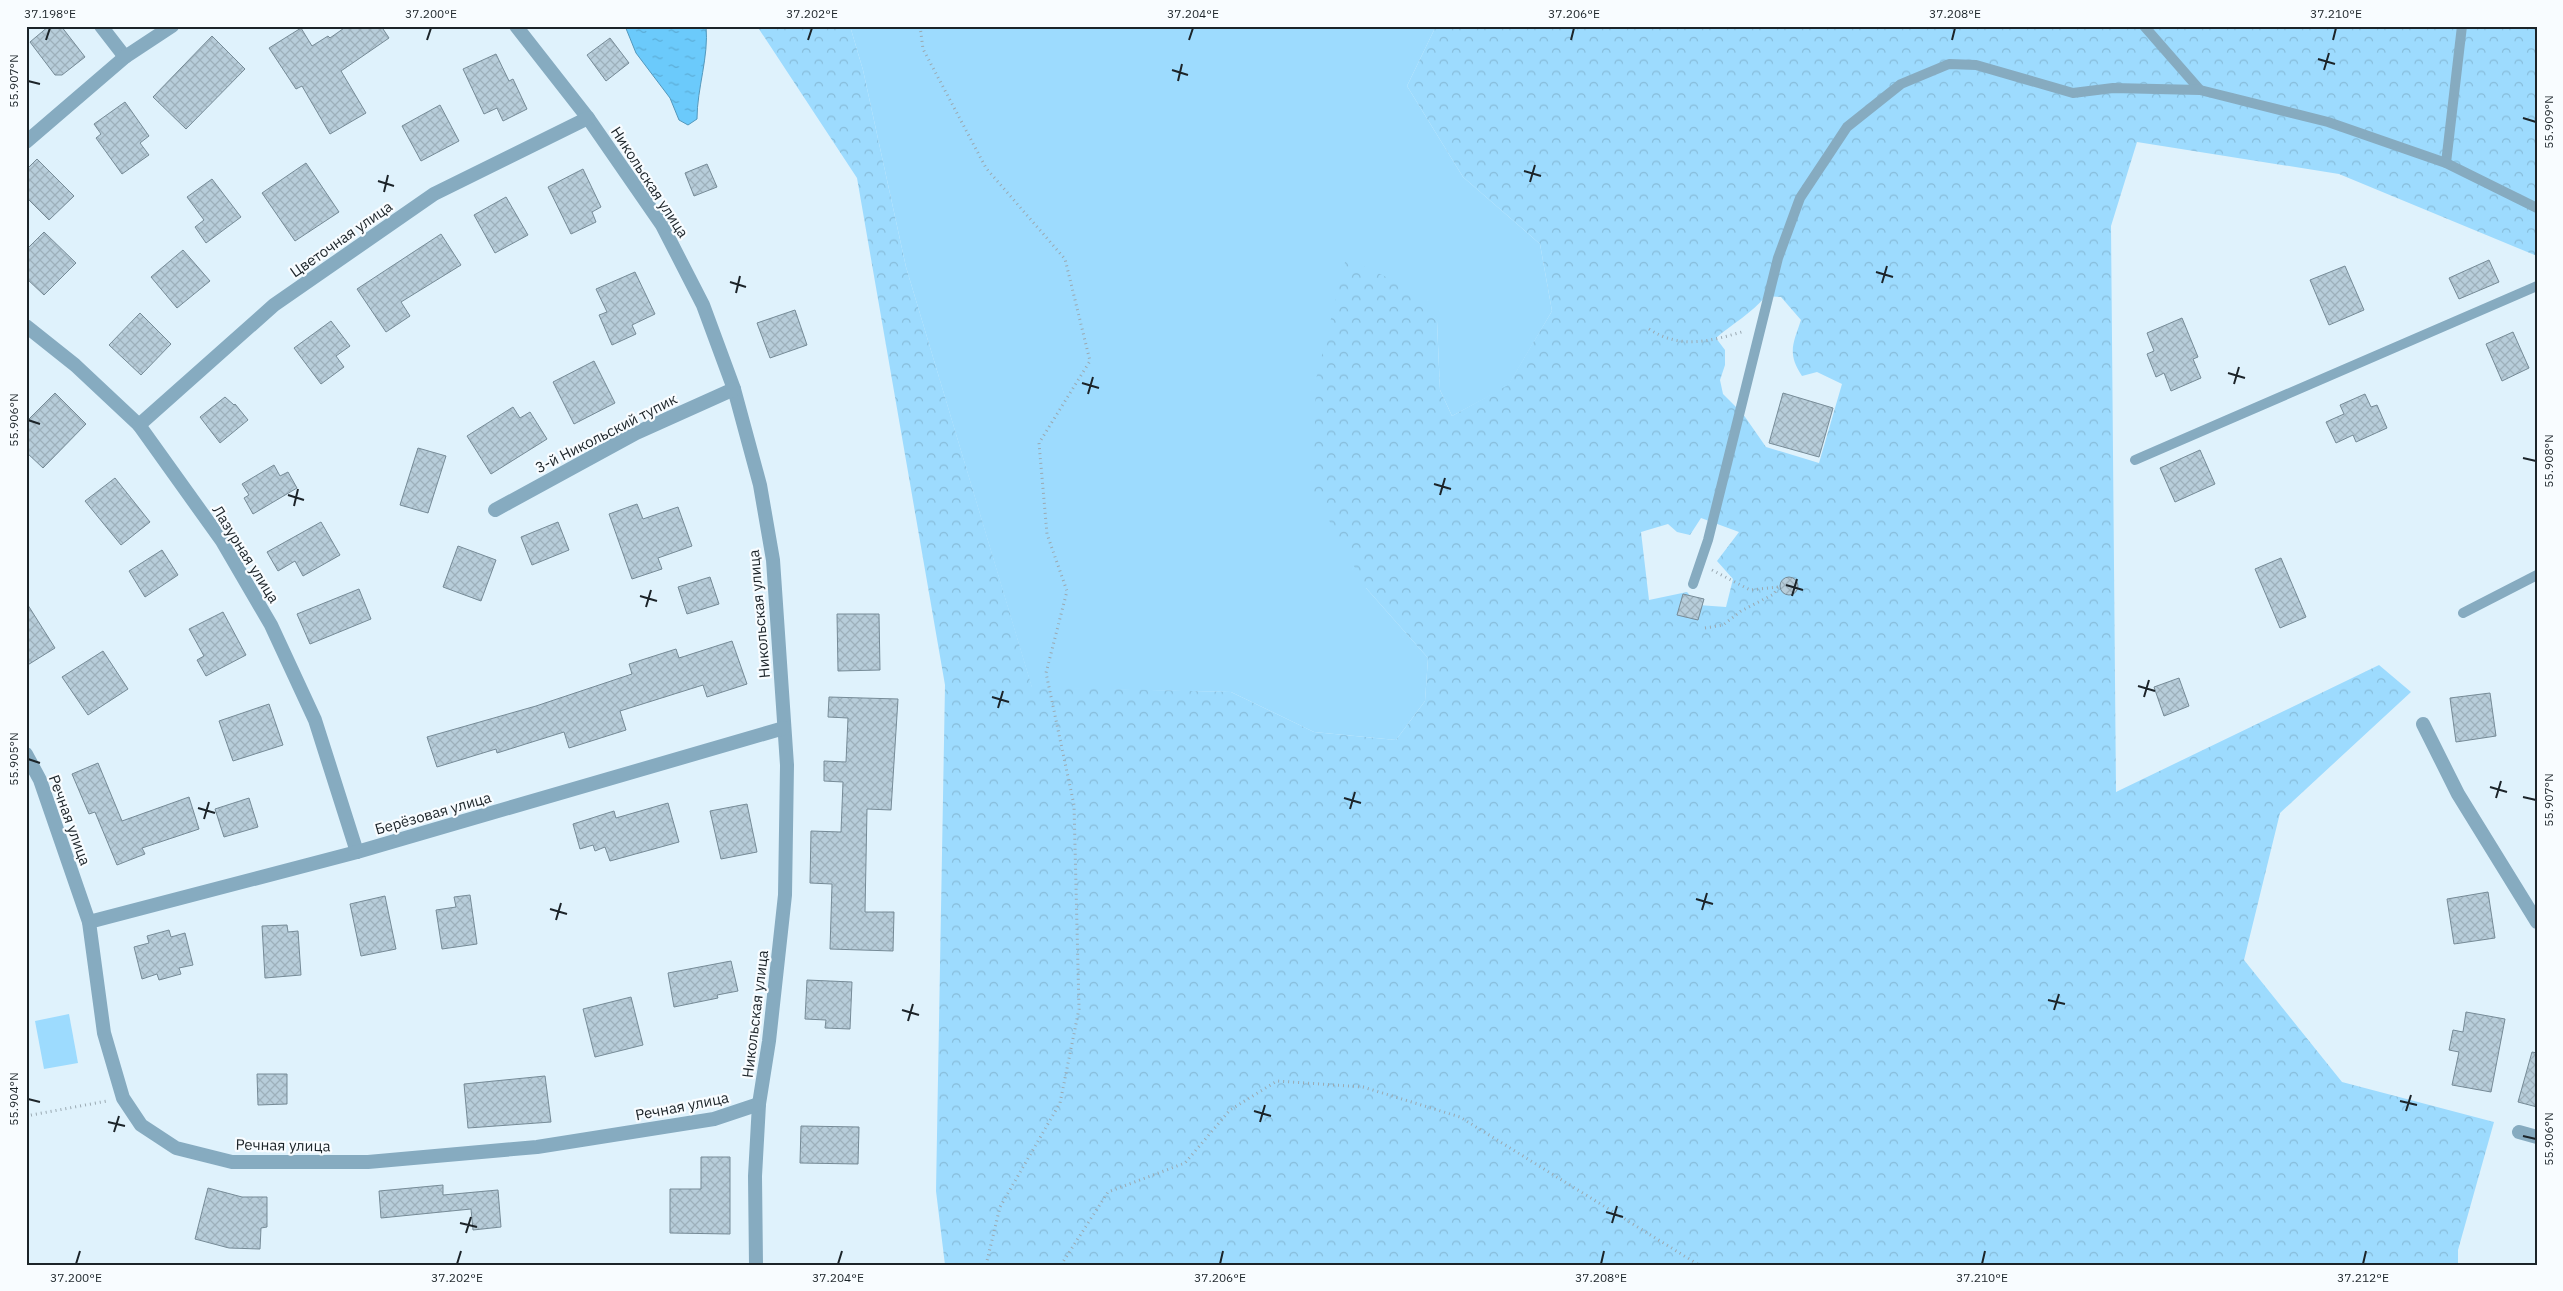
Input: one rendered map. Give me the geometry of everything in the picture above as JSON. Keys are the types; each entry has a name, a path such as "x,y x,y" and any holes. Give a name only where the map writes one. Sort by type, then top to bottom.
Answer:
{"street":[{"path":"101,26 125,56"},
{"path":"26,142 125,56 172,26"},
{"name":"Никольская улица","path":"516,26 588,118 662,225 703,305 734,389 760,485 773,560 787,765 785,895 769,1041 759,1104 755,1176 756,1265"},
{"name":"Цветочная улица","path":"139,426 274,305 434,194 588,118"},
{"name":"Лазурная улица","path":"26,326 75,365 139,426 222,541 271,625 316,720 357,852"},
{"name":"3-й Никольский тупик","path":"494,510 636,433 734,389"},
{"path":"2423,724 2458,794 2537,922"},
{"name":"Берёзовая улица","path":"89,922 357,852 784,728"},
{"name":"Речная улица","path":"26,754 40,780 89,922 104,1033 123,1098 141,1125 176,1148 232,1162 368,1162 537,1147 714,1119 759,1104"},
{"path":"2519,1132 2537,1137"}],"lane":[{"path":"2144,26 2200,90"},
{"path":"2446,163 2462,26"},
{"path":"1693,584 1708,540 1778,258 1800,198 1847,127 1901,84 1949,64 1976,65 2073,93 2113,88 2200,90 2328,122 2446,163 2537,208"},
{"path":"2135,460 2537,286"},
{"path":"2463,613 2537,575"}],"path":[{"path":"920,26 923,49 986,168 1065,259 1090,361 1039,443 1047,534 1068,591 1046,674 1074,805 1079,1009 1060,1103 1000,1207 986,1265"},
{"path":"1649,329 1662,337 1687,343 1725,336 1762,323"},
{"path":"1700,565 1720,573 1750,590 1778,587 1774,594 1741,611 1723,625 1705,628"},
{"path":"1062,1265 1108,1192 1186,1163 1230,1110 1277,1081 1363,1087 1460,1117 1699,1265"},
{"path":"26,1116 123,1098"}],"green space":[{"path":"757,26 850,26 863,70 906,267 1032,687 1231,692 1314,732 1396,740 1425,701 1428,658 1366,588 1313,491 1316,379 1346,258 1399,283 1437,322 1440,390 1452,416 1508,385 1552,311 1540,244 1463,177 1407,86 1436,26 2537,26 2537,256 2339,174 2137,142 2111,226 2116,792 2379,665 2411,692 2280,813 2244,960 2342,1082 2494,1122 2458,1250 2458,1265 945,1265 936,1191 945,685 857,178","holes":["1766,296 1781,297 1801,320 1794,342 1793,355 1802,376 1817,372 1842,384 1819,463 1766,447 1743,414 1723,394 1720,380 1725,365 1725,350 1716,338","1701,518 1739,532 1717,561 1733,579 1726,607 1698,605 1687,592 1649,600 1641,532 1668,524 1677,532 1690,535"]},
{"path":"850,26 1436,26 1407,86 1463,177 1540,244 1552,311 1508,386 1452,416 1440,390 1437,321 1366,588 1428,658 1425,701 1396,740 1314,732 1231,692 1032,688 906,267 863,70"},
{"path":"69,1014 78,1063 44,1069 35,1021"}],"water":[{"path":"625,26 706,26 706,49 697,119 688,125 679,120 670,98 636,53"}],"building":[{"path":"49,26 61,26 85,57 62,75 55,75 30,42"},
{"path":"347,26 381,26 389,38 341,71 366,113 330,134 302,86 296,89 269,48 301,28 312,46 328,36 330,38"},
{"path":"212,36 245,69 186,129 153,97"},
{"path":"610,38 629,63 606,81 587,55"},
{"path":"496,54 509,81 513,79 527,109 503,121 497,108 484,114 463,69"},
{"path":"125,102 149,136 140,143 149,155 122,174 96,138 101,134 94,124"},
{"path":"440,105 459,141 421,161 402,126"},
{"path":"37,159 74,196 49,220 26,197 26,170"},
{"path":"306,163 339,212 295,241 262,193"},
{"path":"707,164 717,187 694,196 685,173"},
{"path":"583,169 601,207 592,212 596,222 571,234 548,187"},
{"path":"212,179 241,217 206,243 195,227 204,220 187,197"},
{"path":"506,197 528,235 495,253 474,215"},
{"path":"44,232 76,263 44,295 26,278 26,250"},
{"path":"441,234 461,265 401,302 410,316 386,332 357,289"},
{"path":"183,250 210,281 177,308 151,277"},
{"path":"2489,260 2499,282 2459,299 2449,278"},
{"path":"2345,266 2364,310 2329,325 2310,280"},
{"path":"635,272 655,314 632,325 636,334 612,345 599,315 607,312 596,289"},
{"path":"795,310 807,345 770,358 757,323"},
{"path":"140,313 171,344 141,375 109,345"},
{"path":"2182,318 2198,357 2193,359 2201,378 2171,391 2164,373 2156,377 2147,354 2154,351 2147,333"},
{"path":"331,321 350,346 336,356 344,367 321,384 294,348"},
{"path":"2513,332 2529,368 2502,381 2486,344"},
{"path":"594,361 615,403 574,424 553,382"},
{"path":"55,393 86,424 43,468 26,452 26,422"},
{"path":"1783,393 1833,408 1819,457 1769,443"},
{"path":"2365,394 2371,407 2377,405 2387,428 2356,442 2353,435 2336,443 2326,422 2344,414 2340,405"},
{"path":"225,397 235,404 248,420 220,443 200,417"},
{"path":"513,407 520,418 530,412 547,439 491,474 467,436"},
{"path":"418,448 446,456 428,513 400,505"},
{"path":"2200,450 2215,484 2175,502 2160,468"},
{"path":"274,465 280,476 288,472 297,488 253,514 244,498 249,495 242,484"},
{"path":"115,478 150,522 121,545 85,501"},
{"path":"637,504 643,519 678,507 692,546 658,558 662,569 632,579 609,514"},
{"path":"321,522 340,555 303,576 295,561 278,571 267,552"},
{"path":"558,522 569,550 532,565 521,537"},
{"path":"458,546 496,560 481,601 443,587"},
{"path":"162,550 178,575 145,597 129,571"},
{"path":"2281,558 2306,617 2280,628 2255,569"},
{"path":"710,577 719,604 687,614 678,587"},
{"path":"1789,577 1795,580 1798,586 1795,592 1789,595 1783,592 1780,586 1783,580"},
{"path":"359,589 371,619 310,644 297,614"},
{"path":"1683,594 1704,599 1698,620 1677,615"},
{"path":"26,602 55,648 26,666"},
{"path":"223,612 246,655 206,676 197,660 204,656 189,629"},
{"path":"837,614 879,614 880,670 838,671"},
{"path":"732,641 747,684 707,697 703,685 620,711 626,730 569,748 564,732 497,753 496,749 437,767 427,737 536,706 632,674 629,664 676,649 679,658"},
{"path":"103,651 128,689 88,715 62,677"},
{"path":"2179,678 2189,706 2164,716 2154,687"},
{"path":"2490,693 2496,736 2456,742 2450,698"},
{"path":"829,697 898,699 891,810 867,809 865,912 894,912 893,951 830,949 832,884 810,883 811,831 841,832 843,782 824,781 824,761 846,762 848,718 828,717"},
{"path":"269,704 283,745 233,761 219,721"},
{"path":"98,763 122,821 189,797 199,829 142,848 145,854 117,865 95,812 89,814 72,774"},
{"path":"249,798 258,827 224,837 215,809"},
{"path":"668,803 679,842 610,861 605,847 595,851 593,845 580,849 573,824 614,811 616,818"},
{"path":"747,804 757,852 721,859 710,811"},
{"path":"2488,892 2495,938 2454,944 2447,899"},
{"path":"470,895 477,944 442,949 436,910 456,907 454,897"},
{"path":"385,896 396,949 361,956 350,904"},
{"path":"287,925 288,932 298,931 301,975 265,978 262,926"},
{"path":"169,930 171,937 185,933 193,965 179,968 181,974 159,980 157,974 142,979 134,947 149,943 147,936"},
{"path":"731,961 738,991 717,995 718,998 674,1007 668,973"},
{"path":"807,980 852,982 850,1029 825,1028 826,1020 805,1019"},
{"path":"631,997 643,1045 595,1057 583,1009"},
{"path":"2466,1012 2505,1019 2491,1092 2452,1085 2459,1052 2449,1050 2453,1030 2463,1032"},
{"path":"2532,1052 2537,1053 2537,1107 2518,1102"},
{"path":"257,1074 287,1074 287,1104 258,1105"},
{"path":"545,1076 551,1122 468,1128 464,1084"},
{"path":"801,1126 859,1127 858,1164 800,1163"},
{"path":"701,1157 730,1157 730,1234 670,1233 670,1189 701,1189"},
{"path":"443,1185 443,1195 498,1190 501,1227 473,1230 471,1209 381,1218 379,1191"},
{"path":"208,1188 242,1197 267,1197 267,1227 261,1228 260,1249 229,1248 195,1239"}]}
